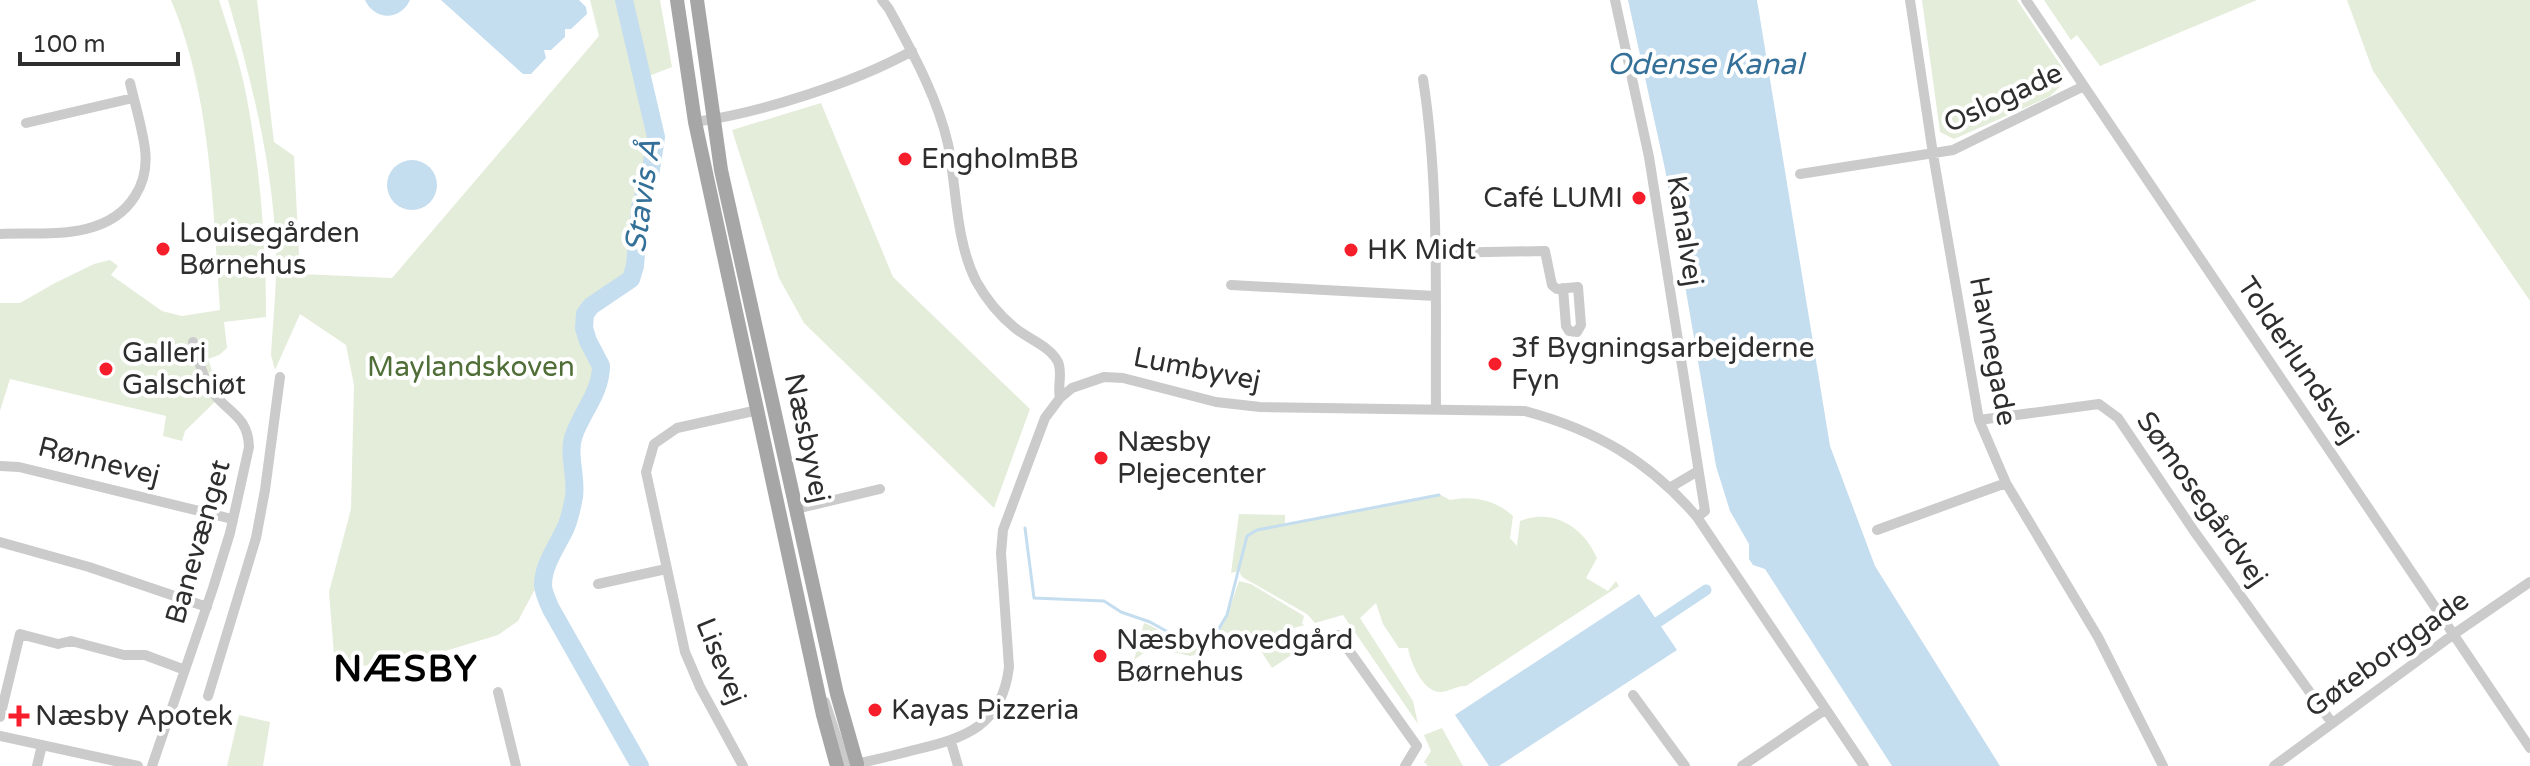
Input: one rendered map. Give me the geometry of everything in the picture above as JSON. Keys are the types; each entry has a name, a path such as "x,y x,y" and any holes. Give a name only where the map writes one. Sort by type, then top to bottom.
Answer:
{"main road":[{"name":"Næsbyvej","path":"677,0 695,122 837,766"},
{"name":"Næsbyvej","path":"697,0 721,170 854,765"}],"street":[{"path":"816,678 844,759 854,765 951,742 972,733 986,721 996,709 1007,682 1009,667 1001,553 1003,530 1045,418 1060,398 1058,363 1050,352 1000,315 976,281 961,237 947,142 931,91 882,0"},
{"name":"Kanalvej","path":"1615,0 1649,157 1705,511 1697,517"},
{"name":"Havnegade","path":"1910,0 1979,420 2006,483 2092,626 2163,766"},
{"name":"Tolderlundsvej","path":"2026,0 2530,748"},
{"path":"695,122 829,86 912,51"},
{"path":"1423,79 1429,115 1436,253 1436,410"},
{"path":"0,234 83,230 112,220 128,207 140,189 145,172 145,149 130,83"},
{"name":"Oslogade","path":"1800,174 1953,150 2084,86"},
{"path":"26,123 133,98"},
{"path":"1436,253 1545,251 1552,285 1557,289 1563,288"},
{"path":"1231,285 1435,296"},
{"name":"Banevænget","path":"152,766 207,607 249,447 249,434 241,419 211,389 193,342"},
{"name":"Banevænget","path":"208,696 256,538 280,377"},
{"name":"Lumbyvej","path":"1060,398 1072,388 1104,377 1123,378 1216,402 1260,407 1525,411 1563,421 1626,453 1671,487 1697,517"},
{"name":"Sømosegårdvej","path":"1979,420 2099,404 2118,418 2194,531 2332,723"},
{"name":"Lisevej","path":"743,766 700,687 685,652 646,472 654,444 677,428 758,410"},
{"name":"Rønnevej","path":"0,466 19,467 232,519"},
{"path":"1671,487 1698,471"},
{"path":"1877,530 2006,483"},
{"path":"796,509 880,489"},
{"path":"1697,517 1864,766"},
{"path":"0,542 89,567 207,607"},
{"path":"598,584 666,569"},
{"name":"Gøteborggade","path":"2274,766 2530,582"},
{"path":"0,717 20,634 58,644 71,641 124,655 145,655 185,670"},
{"path":"1338,635 1417,746 1405,766"},
{"path":"498,692 516,766"},
{"path":"1633,695 1685,766"},
{"path":"1742,766 1826,709"},
{"path":"0,736 138,766"},
{"path":"951,742 958,766"},
{"path":"37,766 42,745"}],"green space":[{"path":"171,0 219,0 237,55 258,174 266,317 224,322 227,348 208,359 217,386 224,393 185,431 182,441 163,436 166,416 10,379 0,411 0,303 20,303 94,264 110,260 118,266 111,275 162,311 182,316 220,310 212,192 202,113 195,74"},
{"name":"Maylandskoven","path":"228,0 257,0 274,142 294,156 300,274 392,278 599,36 590,0 660,0 672,67 641,79 656,137 650,175 640,207 635,266 631,279 591,306 585,315 584,328 588,341 601,366 598,385 571,442 575,489 572,506 551,555 543,586 534,591 518,621 498,635 409,662 335,668 329,592 351,509 354,385 346,345 300,314 275,370 271,355 276,251 271,187 253,93"},
{"path":"1922,0 2017,0 2063,69 2060,87 2049,97 1954,139 1940,132"},
{"path":"2044,0 2257,0 2100,66 2077,35 2071,40"},
{"path":"2347,0 2530,0 2530,301 2373,71"},
{"path":"821,103 893,277 1030,409 994,508 804,323 779,278 732,130"},
{"path":"1441,495 1450,500 1484,500 1499,506 1513,516 1510,538 1517,546 1520,521 1544,517 1566,523 1584,537 1597,558 1586,578 1608,591 1616,581 1619,586 1466,686 1441,692 1434,691 1423,682 1408,648 1399,648 1383,624 1376,603 1360,618 1413,701 1418,724 1343,615 1315,623 1307,614 1242,577 1239,571 1231,573 1239,514 1285,515 1285,524"},
{"path":"1239,581 1251,584 1304,616 1302,624 1305,625 1190,656 1152,647 1134,660 1144,623 1167,634 1186,638 1200,639 1219,630"},
{"path":"1283,633 1296,652 1272,668 1259,648"},
{"path":"239,715 270,722 263,766 227,766"},
{"path":"1442,728 1463,766 1428,766 1424,762 1431,751 1424,735"}],"water":[{"path":"365,0 410,0 400,12 388,16 375,12"},
{"path":"441,0 579,0 586,7 587,14 571,29 565,29 565,37 551,50 544,50 546,58 531,74 523,74"},
{"name":"Odense Kanal","path":"1628,0 1757,0 1830,446 1875,566 2000,766 1892,766 1765,569 1753,565 1749,559 1749,544 1730,511 1716,466 1665,169"},
{"path":"412,160 430,167 437,185 430,203 412,210 394,203 387,185 394,167"},
{"path":"1639,594 1677,650 1499,766 1489,766 1455,715"}],"waterway":[{"name":"Stavis Å","path":"624,0 656,137 650,175 640,207 631,279 591,306 585,314 584,328 601,366 600,375 572,442 575,489 570,516 548,562 543,585 551,609 640,766"},
{"path":"1025,528 1034,598 1104,601 1121,612 1168,632 1201,637 1218,630 1227,615 1247,536 1257,530 1439,495"},
{"path":"1658,622 1706,590"}],"place":[{"name":"EngholmBB","path":"905,159"},
{"name":"Café LUMI","path":"1639,198"},
{"name":"Louisegården Børnehus","path":"163,249"},
{"name":"HK Midt","path":"1351,250"},
{"name":"3f Bygningsarbejderne Fyn","path":"1495,364"},
{"name":"Galleri Galschiøt","path":"106,369"},
{"name":"Næsby Plejecenter","path":"1101,458"},
{"name":"Næsbyhovedgård Børnehus","path":"1100,656"},
{"name":"Kayas Pizzeria","path":"875,710"},
{"name":"Næsby Apotek","path":"19,716"}],"district":[{"name":"NÆSBY","path":"406,669"}]}
